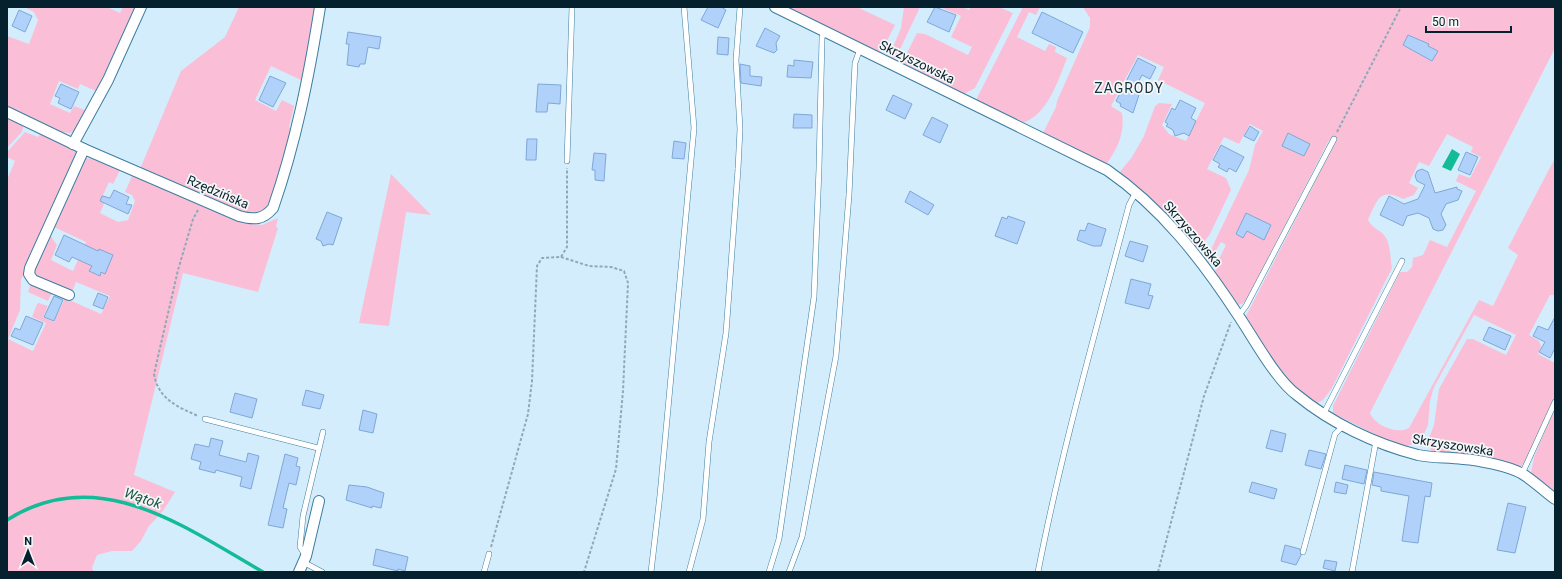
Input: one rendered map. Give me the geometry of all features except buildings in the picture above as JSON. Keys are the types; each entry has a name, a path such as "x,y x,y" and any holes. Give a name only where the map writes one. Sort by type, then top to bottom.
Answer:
{"street":[{"path":"73,144 108,80 141,7"},
{"name":"Rzędzińska","path":"7,112 84,149 239,216 252,220 261,218 268,214 273,208 296,136 303,106 320,7"},
{"name":"Skrzyszowska","path":"775,7 1107,170 1136,191 1189,246 1208,270 1275,370 1296,395 1343,426 1376,441 1419,455 1465,459 1497,465 1522,474 1555,499"},
{"path":"70,295 33,280 29,274 36,255 84,149"},
{"path":"303,563 319,501"}],"lane":[{"path":"567,161 572,7"},
{"path":"651,572 660,495 694,128 684,7"},
{"path":"689,572 703,519 708,450 726,333 740,129 736,60 740,7"},
{"path":"769,572 779,539 814,297 822,38 824,31"},
{"path":"789,572 802,537 836,356 856,63 860,49"},
{"path":"1238,314 1250,299 1334,138"},
{"path":"1038,572 1050,512 1080,394 1127,212 1136,191"},
{"path":"1324,413 1402,261"},
{"path":"1522,474 1555,402"},
{"path":"205,419 318,448"},
{"path":"1303,552 1335,434 1343,426"},
{"path":"322,572 303,563 300,547 303,516 323,432"},
{"path":"1352,572 1376,441"},
{"path":"484,572 489,554"}],"path":[{"path":"1334,138 1401,7"},
{"path":"561,257 567,247 567,161"},
{"path":"205,419 168,401 162,395 156,384 154,374 178,270 193,219 199,209 208,202"},
{"path":"489,554 528,414 532,381 537,266 542,258 561,257 589,266 611,266 624,271 628,283 623,391 616,469 584,572"},
{"path":"1158,572 1204,396 1231,322 1238,314"}],"shaded area":[{"path":"24,7 107,7 120,13 123,7 136,7 96,91 80,84 78,89 59,81 50,104 70,113 74,106 87,111 79,129 70,133 61,132 7,108 7,36 29,44 38,20 34,12"},
{"path":"239,7 315,7 303,81 271,66 255,100 276,111 282,100 294,106 289,127 293,133 268,205 260,213 254,215 238,211 140,169 181,71 225,37"},
{"path":"787,7 857,7 895,25 881,53"},
{"path":"904,7 920,7 895,60 889,57 901,28"},
{"path":"940,7 962,7 969,10 971,7 999,7 1013,13 975,88 964,94 902,63 917,33 925,34 968,55 972,47 951,37 961,16"},
{"path":"1023,7 1040,7 1036,15 1029,12 1017,37 1045,51 1049,44 1056,47 1055,52 1067,58 1056,86 1046,105 1032,119 1023,123 976,100"},
{"path":"1083,7 1555,7 1555,48 1370,413 1376,421 1387,428 1404,430 1409,428 1479,300 1493,306 1518,255 1508,248 1555,158 1555,295 1550,295 1529,335 1539,341 1541,346 1538,354 1555,363 1555,398 1525,461 1520,468 1431,451 1429,438 1434,425 1439,389 1467,339 1473,339 1506,355 1516,335 1474,315 1434,387 1430,401 1428,425 1423,436 1411,445 1404,446 1378,436 1333,413 1333,406 1400,272 1407,272 1412,267 1413,258 1423,255 1430,240 1447,247 1476,191 1456,181 1459,174 1470,178 1481,157 1471,152 1473,147 1447,134 1429,166 1419,162 1409,183 1418,188 1414,195 1403,199 1395,196 1384,195 1377,202 1368,220 1372,226 1386,238 1392,268 1332,388 1323,400 1317,403 1295,386 1286,376 1245,318 1335,143 1329,140 1247,299 1242,304 1237,305 1215,272 1216,265 1226,245 1221,242 1208,264 1206,260 1249,170 1255,145 1263,131 1250,124 1239,144 1224,137 1207,169 1226,178 1231,190 1210,234 1198,250 1156,203 1119,173 1132,157 1144,136 1155,106 1159,103 1172,104 1162,125 1169,134 1186,141 1205,103 1158,80 1164,67 1138,55 1111,106 1122,113 1123,120 1120,140 1107,163 1100,162 1043,133 1056,107 1057,101 1090,27 1090,18"},
{"path":"7,115 24,123 22,132 7,148"},
{"path":"25,132 38,137 42,132 78,150 21,280 20,310 8,339 33,351 46,323 32,317 37,304 39,303 48,306 43,317 54,322 65,298 101,314 110,296 76,282 72,292 33,274 50,235 57,245 51,260 73,271 86,242 54,227 84,158 92,159 120,170 113,184 109,182 103,195 107,197 100,213 118,222 128,220 135,201 132,195 125,192 132,176 136,176 250,224 262,225 278,218 276,227 278,228 258,292 183,273 134,475 175,492 163,511 149,526 141,541 132,551 112,551 97,555 92,568 94,572 7,572 7,180 15,161 7,157 7,152"},
{"path":"1452,149 1460,154 1451,171 1442,167"},
{"path":"391,174 431,215 406,212 389,326 359,323"},
{"path":"31,283 64,298 52,293 48,301 28,292"},
{"path":"1555,408 1555,492 1531,474 1534,457"}],"waterway":[{"name":"Wątok","path":"7,520 41,504 74,497 107,499 140,507 171,520 263,572"}],"district":[{"name":"ZAGRODY","path":"1129,88"}]}
